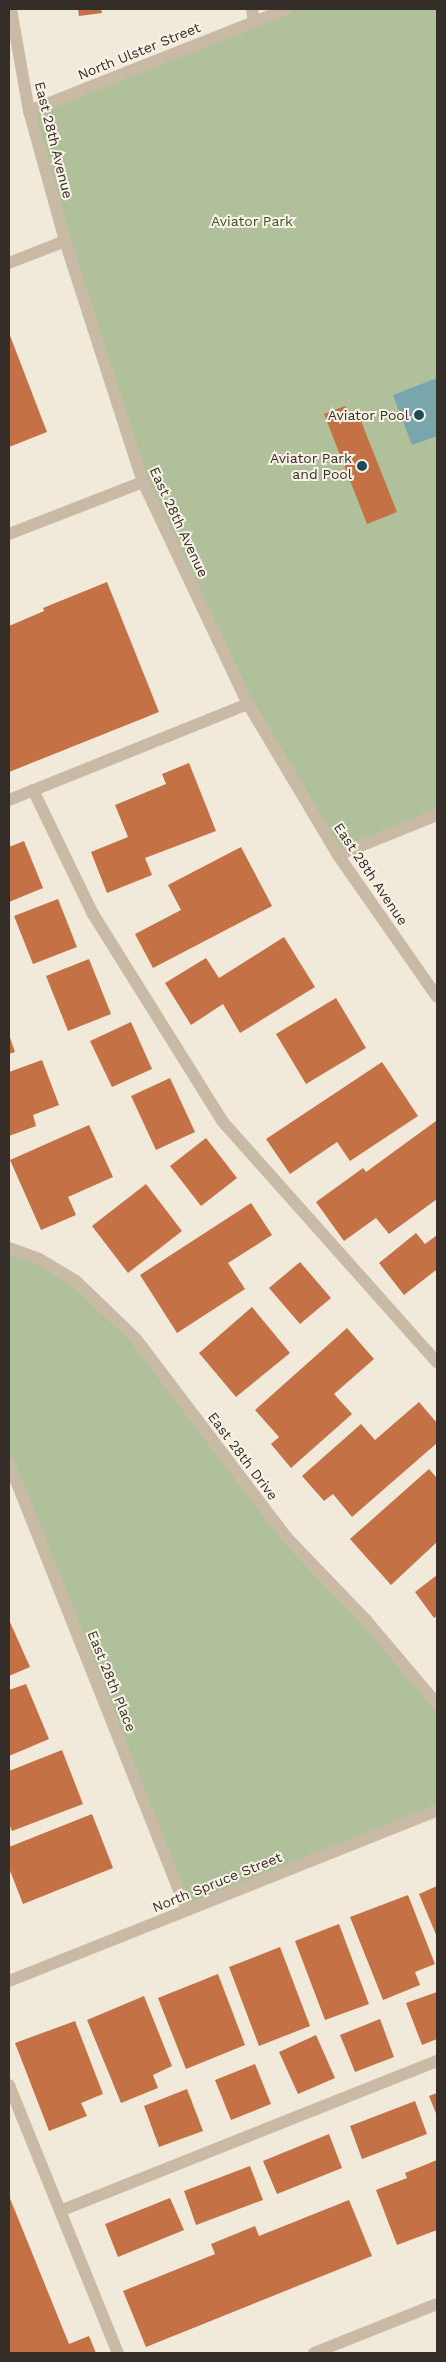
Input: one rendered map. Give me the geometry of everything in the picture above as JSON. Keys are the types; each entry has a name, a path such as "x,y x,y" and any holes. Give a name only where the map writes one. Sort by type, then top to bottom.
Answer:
{"street":[{"name":"East 28th Avenue","path":"11,9 29,111 64,241 143,482 248,704 338,855 437,997"},
{"path":"252,9 254,22"},
{"name":"North Ulster Street","path":"29,111 287,9"},
{"path":"9,263 64,241"},
{"path":"9,534 143,482"},
{"path":"9,800 248,704"},
{"path":"34,790 93,914 223,1122 437,1362"},
{"path":"338,855 437,815"},
{"name":"East 28th Drive","path":"9,1248 39,1259 76,1281 136,1339 287,1538 366,1620 437,1704"},
{"name":"East 28th Place","path":"9,1463 187,1910"},
{"name":"North Spruce Street","path":"9,1981 437,1811"},
{"path":"60,2211 437,2061"},
{"path":"9,2085 118,2353"},
{"path":"314,2353 437,2304"}],"green space":[{"name":"Aviator Park","path":"287,9 437,9 437,815 338,855 248,704 143,482 29,111"},
{"path":"9,1248 76,1281 136,1339 213,1442 437,1704 437,1811 187,1910 9,1463"}],"water":[{"name":"Aviator Pool","path":"437,378 437,436 412,445 393,395"}],"building":[{"path":"78,9 101,9 102,13 79,16"},
{"path":"9,333 47,432 9,447"},
{"name":"Aviator Park and Pool","path":"345,406 350,420 359,416 397,512 367,524 324,414"},
{"path":"107,582 159,712 9,772 9,626 44,611 43,608"},
{"path":"189,763 216,831 145,858 152,875 107,893 91,852 128,837 115,805 166,784 162,774"},
{"path":"24,841 43,888 9,902 9,847"},
{"path":"241,847 272,906 153,968 135,934 181,910 168,885"},
{"path":"58,899 77,947 33,964 14,916"},
{"path":"284,937 315,987 240,1033 223,1004 191,1025 165,983 206,958 219,978"},
{"path":"89,959 111,1014 68,1031 46,976"},
{"path":"336,998 366,1048 306,1084 276,1034"},
{"path":"131,1022 152,1069 112,1087 90,1041"},
{"path":"9,1035 15,1052 9,1054"},
{"path":"42,1060 59,1105 33,1115 36,1126 9,1136 9,1072"},
{"path":"382,1062 418,1116 350,1161 337,1142 290,1174 266,1139"},
{"path":"170,1078 195,1132 156,1150 131,1096"},
{"path":"436,1121 437,1199 389,1234 376,1218 344,1241 316,1202 363,1168 366,1172"},
{"path":"89,1125 113,1177 68,1197 76,1215 41,1230 10,1160"},
{"path":"206,1138 237,1178 201,1206 170,1166"},
{"path":"146,1184 182,1231 128,1273 92,1226"},
{"path":"251,1203 272,1235 228,1263 245,1289 177,1333 140,1275"},
{"path":"416,1233 425,1244 437,1235 437,1272 436,1270 404,1295 379,1263"},
{"path":"300,1262 331,1298 300,1324 269,1288"},
{"path":"252,1307 290,1353 236,1397 199,1353"},
{"path":"347,1328 374,1359 334,1394 352,1414 291,1468 271,1444 279,1437 255,1410"},
{"path":"419,1402 437,1423 437,1443 352,1517 333,1494 324,1501 302,1476 361,1424 375,1440"},
{"path":"429,1469 437,1478 437,1542 391,1585 350,1539"},
{"path":"437,1575 437,1616 434,1618 415,1592"},
{"path":"9,1620 30,1667 9,1676"},
{"path":"26,1684 49,1739 9,1756 9,1690"},
{"path":"62,1750 83,1804 12,1831 9,1824 9,1771"},
{"path":"92,1814 113,1868 23,1904 9,1868 9,1847"},
{"path":"437,1886 437,1937 419,1894"},
{"path":"408,1895 435,1964 415,1972 420,1985 383,2000 350,1917"},
{"path":"339,1924 369,2004 325,2020 295,1941"},
{"path":"280,1947 310,2026 259,2046 229,1967"},
{"path":"218,1974 245,2045 186,2069 158,1998"},
{"path":"437,1992 437,2039 422,2045 406,2003"},
{"path":"144,1996 172,2066 153,2075 158,2088 121,2103 87,2020"},
{"path":"380,2019 394,2057 355,2072 340,2035"},
{"path":"75,2021 103,2094 81,2103 87,2116 49,2131 15,2043"},
{"path":"316,2035 335,2078 298,2094 279,2052"},
{"path":"255,2064 271,2104 231,2120 215,2080"},
{"path":"187,2089 203,2131 159,2147 144,2106"},
{"path":"437,2093 437,2116 429,2096"},
{"path":"415,2101 427,2134 362,2159 350,2126"},
{"path":"329,2134 342,2168 277,2194 263,2161"},
{"path":"437,2160 437,2230 397,2245 376,2190 407,2178 405,2173"},
{"path":"250,2166 263,2200 196,2225 184,2191"},
{"path":"9,2196 69,2344 89,2336 96,2353 9,2353"},
{"path":"170,2198 184,2230 118,2257 105,2224"},
{"path":"349,2200 372,2256 146,2347 123,2291 215,2254 211,2244 255,2226 259,2236"}],"place":[{"name":"Aviator Pool","path":"419,415"},
{"name":"Aviator Park and Pool","path":"362,466"}]}
